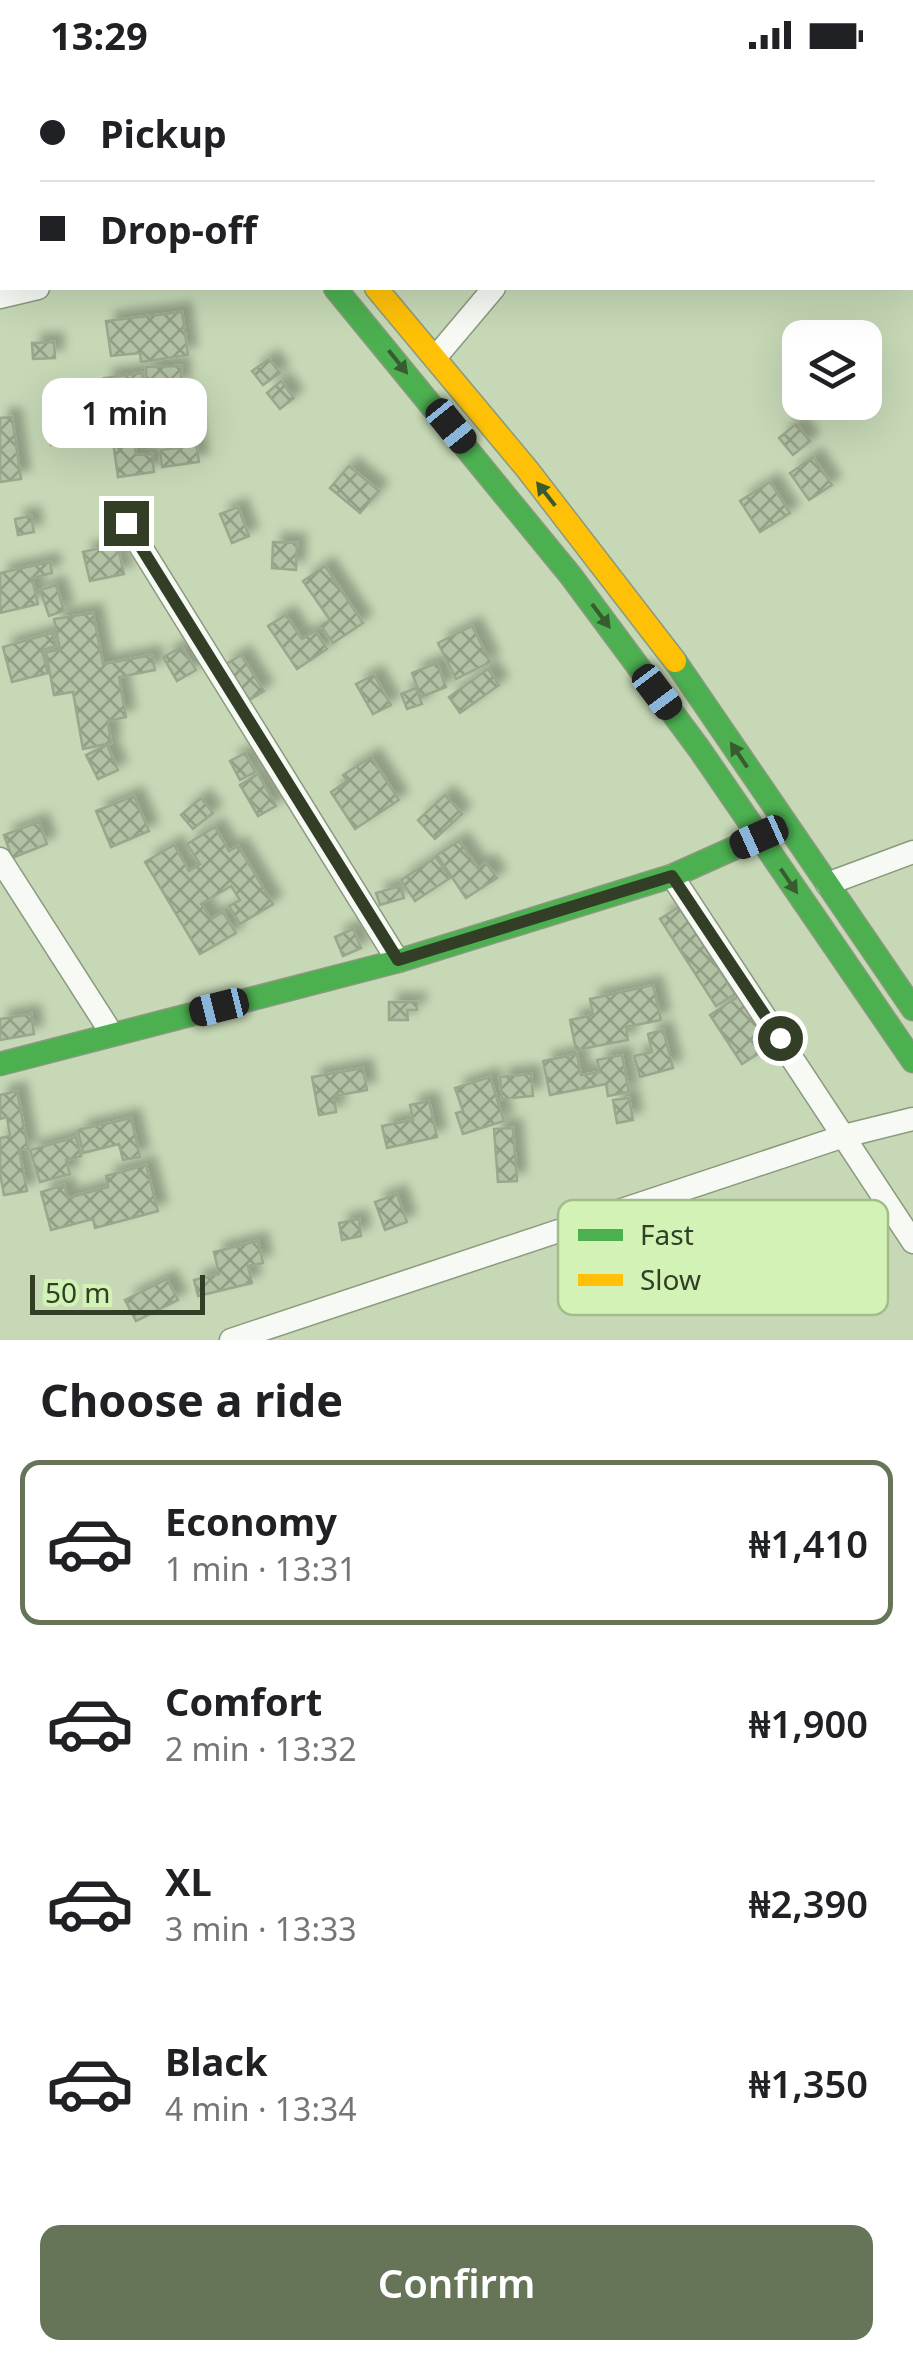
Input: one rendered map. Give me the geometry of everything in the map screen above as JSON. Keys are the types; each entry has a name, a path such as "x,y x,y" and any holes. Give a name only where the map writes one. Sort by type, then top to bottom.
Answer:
{"main road":[{"path":"337,290 572,576 700,750 913,1061"},
{"path":"378,290 527,469 679,668 913,1008"},
{"path":"0,1064 398,960 672,876 759,837"}],"street":[{"path":"0,297 30,290"},
{"path":"435,358 492,290"},
{"path":"126,523 398,960"},
{"path":"827,884 913,852"},
{"path":"0,859 112,1034"},
{"path":"672,876 886,1200"},
{"path":"652,1200 844,1136 913,1119"},
{"path":"888,1204 913,1242"},
{"path":"231,1340 558,1231"}],"building":[{"path":"182,312 188,355 141,362 140,353 111,356 106,321"},
{"path":"54,342 55,358 33,359 32,343"},
{"path":"269,359 280,373 263,385 252,371"},
{"path":"181,366 181,387 146,387 146,367"},
{"path":"142,373 146,401 189,396 199,462 162,467 160,450 179,448 176,428 133,434 136,455 152,454 154,472 118,477 104,378"},
{"path":"281,381 294,398 280,409 267,393"},
{"path":"72,416 78,437 51,445 45,424"},
{"path":"12,417 21,479 0,482 0,418"},
{"path":"796,424 810,441 793,455 779,438"},
{"path":"813,457 832,485 809,500 790,473"},
{"path":"349,466 379,491 360,513 330,488"},
{"path":"770,482 790,513 760,532 740,501"},
{"path":"238,507 249,536 232,543 220,514"},
{"path":"31,516 34,532 18,535 15,519"},
{"path":"273,542 297,543 296,570 272,568"},
{"path":"117,544 124,574 90,581 83,552"},
{"path":"50,562 52,573 32,578 38,604 0,613 0,573"},
{"path":"325,566 363,623 333,643 321,626 330,620 303,581"},
{"path":"56,585 64,611 49,616 40,590"},
{"path":"93,613 103,664 152,655 155,670 119,677 126,717 108,721 111,743 83,749 73,692 54,695 46,652 60,650 54,619"},
{"path":"286,615 302,639 315,631 327,649 297,669 268,626"},
{"path":"472,626 490,662 456,679 438,643"},
{"path":"52,633 56,646 42,650 48,673 12,682 3,647"},
{"path":"182,647 196,670 177,681 163,657"},
{"path":"241,655 264,691 246,702 223,666"},
{"path":"437,663 446,687 421,697 412,673"},
{"path":"488,669 499,685 460,713 449,697"},
{"path":"374,675 391,705 373,714 356,684"},
{"path":"416,688 422,704 407,709 401,694"},
{"path":"107,745 118,770 98,779 86,755"},
{"path":"245,753 255,772 240,780 230,761"},
{"path":"371,757 399,800 355,829 331,792 347,781 343,775"},
{"path":"258,774 276,806 258,816 240,785"},
{"path":"445,795 462,814 435,839 418,820"},
{"path":"134,796 149,831 111,847 96,811"},
{"path":"201,798 213,813 193,829 181,815"},
{"path":"39,822 47,844 12,858 4,835"},
{"path":"215,827 229,851 238,846 273,904 240,924 229,906 240,900 231,886 201,904 211,919 223,912 236,933 200,954 145,862 174,845 189,871 200,864 187,844"},
{"path":"459,841 478,868 486,863 497,878 466,898 437,855"},
{"path":"436,857 450,878 415,901 401,880"},
{"path":"400,886 404,898 380,905 376,893"},
{"path":"679,907 735,994 716,1006 660,919"},
{"path":"353,929 361,948 343,956 335,937"},
{"path":"653,985 661,1020 626,1027 628,1040 576,1050 570,1020 593,1015 590,999"},
{"path":"739,996 772,1045 742,1064 710,1015"},
{"path":"389,1002 417,1002 417,1010 407,1010 408,1020 389,1020"},
{"path":"31,1014 34,1034 0,1040 0,1019"},
{"path":"663,1030 673,1068 640,1077 634,1056 652,1052 648,1034"},
{"path":"577,1054 581,1075 600,1072 597,1060 622,1055 629,1092 608,1096 606,1084 550,1095 543,1061"},
{"path":"363,1068 367,1090 334,1096 336,1112 319,1115 312,1077"},
{"path":"531,1074 533,1096 502,1099 500,1077"},
{"path":"490,1077 504,1121 463,1134 456,1113 463,1111 455,1088"},
{"path":"17,1091 28,1149 19,1150 27,1191 4,1195 0,1138 10,1136 7,1117 0,1119 0,1095"},
{"path":"629,1098 633,1120 617,1123 613,1100"},
{"path":"429,1101 437,1137 387,1148 382,1126 413,1120 410,1105"},
{"path":"131,1118 140,1157 123,1160 119,1144 83,1153 78,1130"},
{"path":"513,1128 517,1181 498,1182 494,1129"},
{"path":"76,1137 81,1156 66,1160 70,1174 40,1182 30,1150"},
{"path":"146,1165 158,1211 95,1228 93,1219 51,1230 41,1192 64,1185 68,1198 108,1187 106,1176"},
{"path":"397,1194 407,1222 385,1230 375,1202"},
{"path":"359,1219 361,1236 342,1240 339,1223"},
{"path":"258,1241 263,1263 248,1266 252,1283 198,1296 194,1280 219,1274 214,1252"},
{"path":"167,1279 178,1300 136,1321 125,1300"}],"traffic: fast":[{"path":"337,290 571,576 700,750 913,1061"},
{"path":"675,661 913,1009"},
{"path":"0,1064 398,961 672,876 759,837"}],"traffic: slow":[{"path":"378,290 527,469 675,661"}],"route":[{"path":"126,523 398,960 672,876 780,1038"}]}
